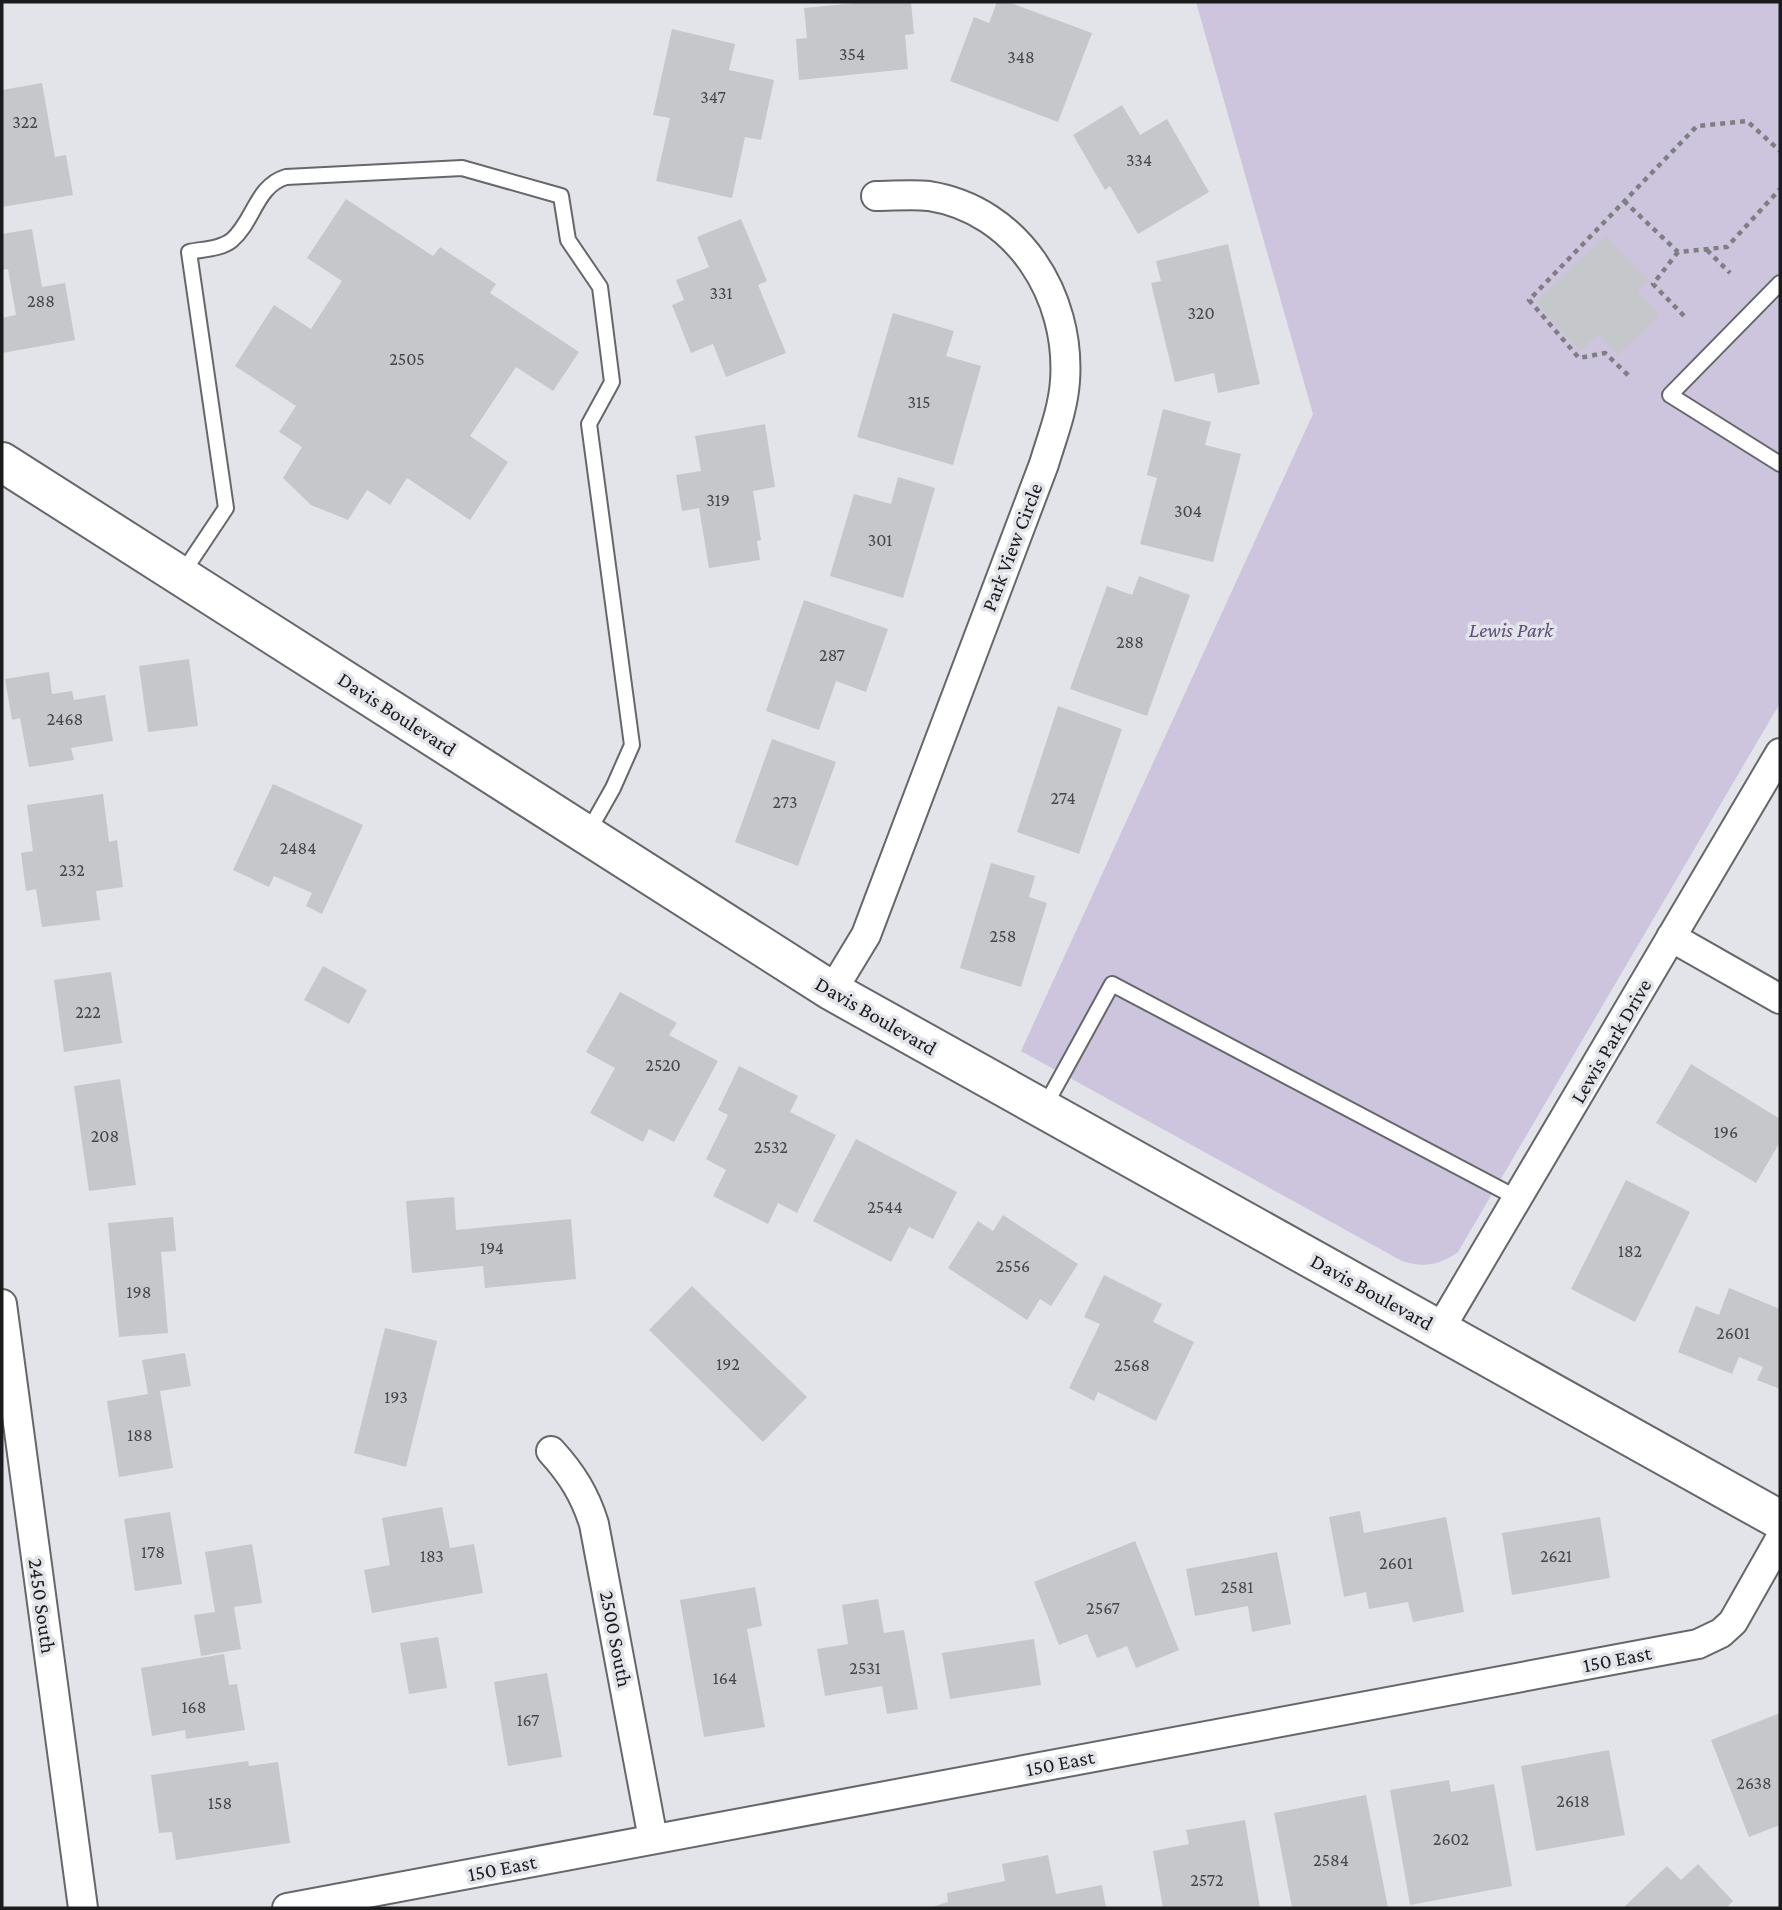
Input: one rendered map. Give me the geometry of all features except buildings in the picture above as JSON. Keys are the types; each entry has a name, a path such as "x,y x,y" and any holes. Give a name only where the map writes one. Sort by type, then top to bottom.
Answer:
{"street":[{"name":"Park View Circle","path":"832,991 866,935 1044,464 1059,415 1065,382 1065,349 1059,314 1047,282 1029,254 1007,233 957,203 928,196 876,196"},
{"name":"Davis Boulevard","path":"2,462 832,991 1042,1111 1440,1329 1780,1520"},
{"name":"Lewis Park Drive","path":"1440,1329 1780,753"},
{"path":"1671,937 1780,999"},
{"name":"2450 South","path":"2,1304 83,1908"},
{"name":"2500 South","path":"551,1451 571,1472 586,1498 594,1524 653,1839"},
{"name":"150 East","path":"287,1908 1698,1644 1721,1633 1733,1622 1780,1539"}],"lane":[{"path":"181,575 226,508 189,251 218,247 232,240 269,186 286,177 462,168 561,196 568,240 600,287 612,382 589,424 632,745 613,788 586,834"},
{"path":"1780,283 1671,395 1780,464"},
{"path":"1042,1111 1112,984 1519,1199"}],"path":[{"path":"1628,375 1605,353 1579,358 1529,300 1697,126 1747,121 1780,151"},
{"path":"1686,318 1653,284 1678,252 1727,247 1780,189"},
{"path":"1624,201 1678,252"},
{"path":"1706,249 1730,273"}],"green space":[{"name":"Lewis Park","path":"1196,2 1780,2 1780,703 1458,1252 1431,1264 1402,1261 1021,1051 1313,414"}]}
